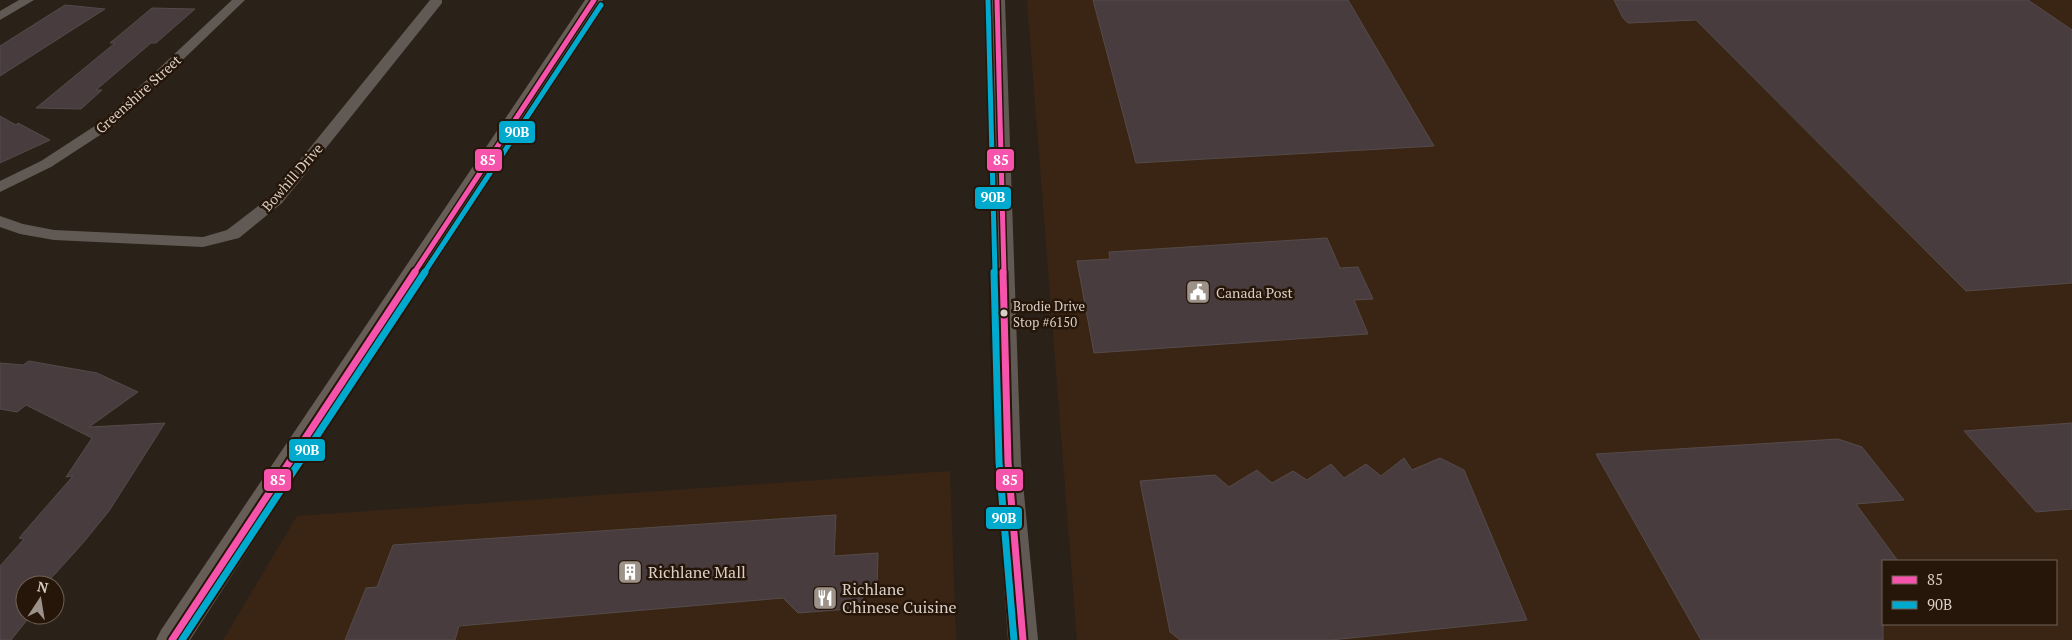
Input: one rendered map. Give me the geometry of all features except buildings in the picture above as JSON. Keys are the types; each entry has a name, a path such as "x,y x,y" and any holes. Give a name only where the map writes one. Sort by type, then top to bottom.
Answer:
{"main road":[{"path":"172,640 594,0"}],"street":[{"path":"0,16 28,0"},
{"name":"Greenshire Street","path":"0,186 46,164 109,123 239,0"},
{"name":"Bowhill Drive","path":"0,221 20,229 54,235 203,242 233,234 252,221 276,200 436,3 436,0"},
{"path":"998,0 1008,462 1024,640"}],"shaded area":[{"path":"1027,0 2072,0 2072,640 1077,640"},
{"path":"950,471 956,640 223,640 297,516"}],"transit line":[{"name":"85","path":"172,640 594,0"},
{"name":"90B","path":"988,0 999,462 1014,640"},
{"name":"85","path":"997,0 1008,462 1023,640"},
{"name":"90B","path":"182,640 601,5"}],"place":[{"name":"Canada Post","path":"1198,292"},
{"name":"Brodie Drive Stop #6150","path":"1004,313"},
{"name":"Richlane Mall","path":"630,572"},
{"name":"Richlane Chinese Cuisine","path":"825,598"}]}
